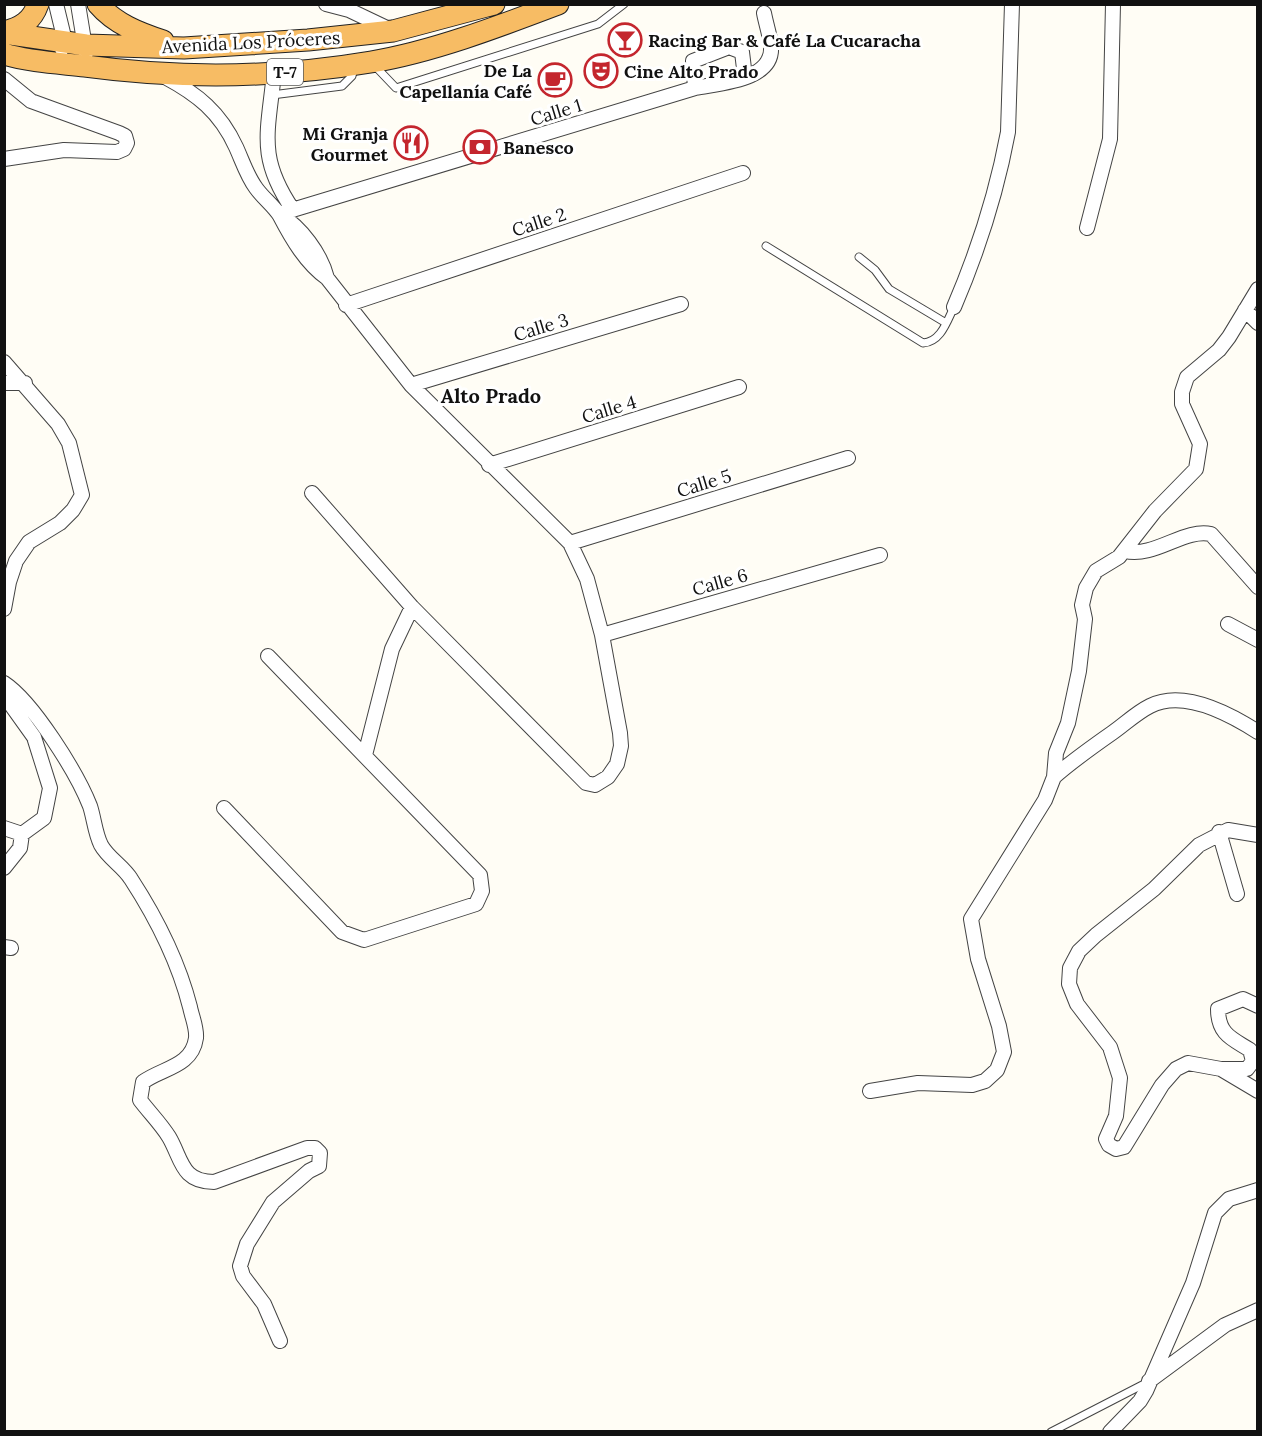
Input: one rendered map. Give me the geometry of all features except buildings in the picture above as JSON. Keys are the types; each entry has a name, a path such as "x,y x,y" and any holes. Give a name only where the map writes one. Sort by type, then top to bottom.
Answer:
{"highway":[{"path":"4,33 23,25 34,15 38,4"},
{"path":"98,4 117,21 141,34 184,48"},
{"name":"Avenida Los Próceres","path":"4,33 86,45 184,48 393,31 494,4"},
{"name":"Avenida Los Próceres","path":"4,54 57,64 160,74 218,76 274,73 364,62 483,32 558,4"}],"street":[{"path":"56,4 63,43 57,64"},
{"path":"78,4 86,45 84,66"},
{"path":"326,4 349,10 393,31"},
{"path":"954,307 981,236 1005,152 1008,132 1012,4"},
{"path":"1087,228 1110,139 1113,4"},
{"path":"338,37 349,10"},
{"path":"695,88 693,61 729,47 742,52 745,77 758,72 765,66 770,55 764,13"},
{"path":"274,73 267,150 269,166 275,182 293,210"},
{"path":"160,74 198,96 216,113 229,133 255,187 279,214 286,230 316,271 327,278 411,385 570,543 587,579 602,635 621,746 613,771 595,785 580,777 412,608 312,493"},
{"name":"Calle 1","path":"279,214 695,88 745,77"},
{"path":"4,79 31,101 125,136 127,143 124,149 117,152 64,150 4,159"},
{"name":"Calle 2","path":"346,305 743,173"},
{"path":"870,1090 918,1083 972,1086 985,1081 997,1070 1004,1052 978,959 971,919 1045,800 1054,777 1056,753 1068,723 1079,671 1085,620 1082,605 1086,588 1098,568 1112,563 1125,551 1155,511 1196,469 1200,444 1182,404 1182,392 1187,377 1219,350 1257,289"},
{"name":"Calle 3","path":"411,385 681,304"},
{"path":"1245,310 1257,323"},
{"path":"4,362 25,383 58,424 69,443 82,495 66,517 29,542 16,561 4,609"},
{"path":"4,383 25,383"},
{"name":"Calle 4","path":"489,465 739,387"},
{"name":"Calle 5","path":"570,543 848,458"},
{"path":"1125,551 1161,548 1190,535 1211,534 1257,587"},
{"name":"Calle 6","path":"602,635 880,555"},
{"path":"365,754 392,649 412,608"},
{"path":"1228,624 1257,640"},
{"path":"224,808 342,932 364,940 476,904 482,891 480,875 268,656"},
{"path":"4,683 32,711 65,759 89,804 101,846 131,879 165,935 179,969 194,1021 195,1044 188,1058 143,1083 139,1094 140,1100 171,1140 182,1166 202,1182 214,1182 307,1148 315,1148 320,1154 319,1166 309,1171 273,1202 247,1244 240,1266 243,1276 264,1304 280,1341"},
{"path":"4,696 34,737 50,788 44,818 22,834 20,848 4,868"},
{"path":"1054,777 1077,756 1131,718 1150,705 1163,701 1196,703 1257,732"},
{"path":"4,828 22,834"},
{"path":"1257,835 1228,830 1219,832 1199,845 1154,889 1079,951 1070,968 1069,984 1077,1004 1110,1047 1120,1078 1120,1099 1106,1139 1109,1145 1116,1149 1124,1147 1162,1085 1176,1070 1188,1063 1221,1069 1247,1069 1253,1061 1251,1050 1234,1043 1225,1032 1218,1009 1243,999 1257,1006"},
{"path":"1219,832 1237,894"},
{"path":"1221,1069 1257,1090"},
{"path":"1110,1431 1140,1401 1173,1332 1193,1283 1215,1214 1229,1199 1257,1190"},
{"path":"1148,1382 1225,1325 1257,1310"}],"lane":[{"path":"272,95 342,87 364,62 396,88 598,24 624,4"},
{"path":"766,246 923,343 935,340 954,307"},
{"path":"859,257 875,270 889,289 946,323"},
{"path":"1051,1431 1148,1382"}],"place":[{"name":"Racing Bar & Café La Cucaracha","path":"625,40"},
{"name":"Cine Alto Prado","path":"601,71"},
{"name":"De La Capellanía Café","path":"555,80"},
{"name":"Mi Granja Gourmet","path":"411,143"},
{"name":"Banesco","path":"480,147"}],"district":[{"name":"Alto Prado","path":"491,395"}]}
